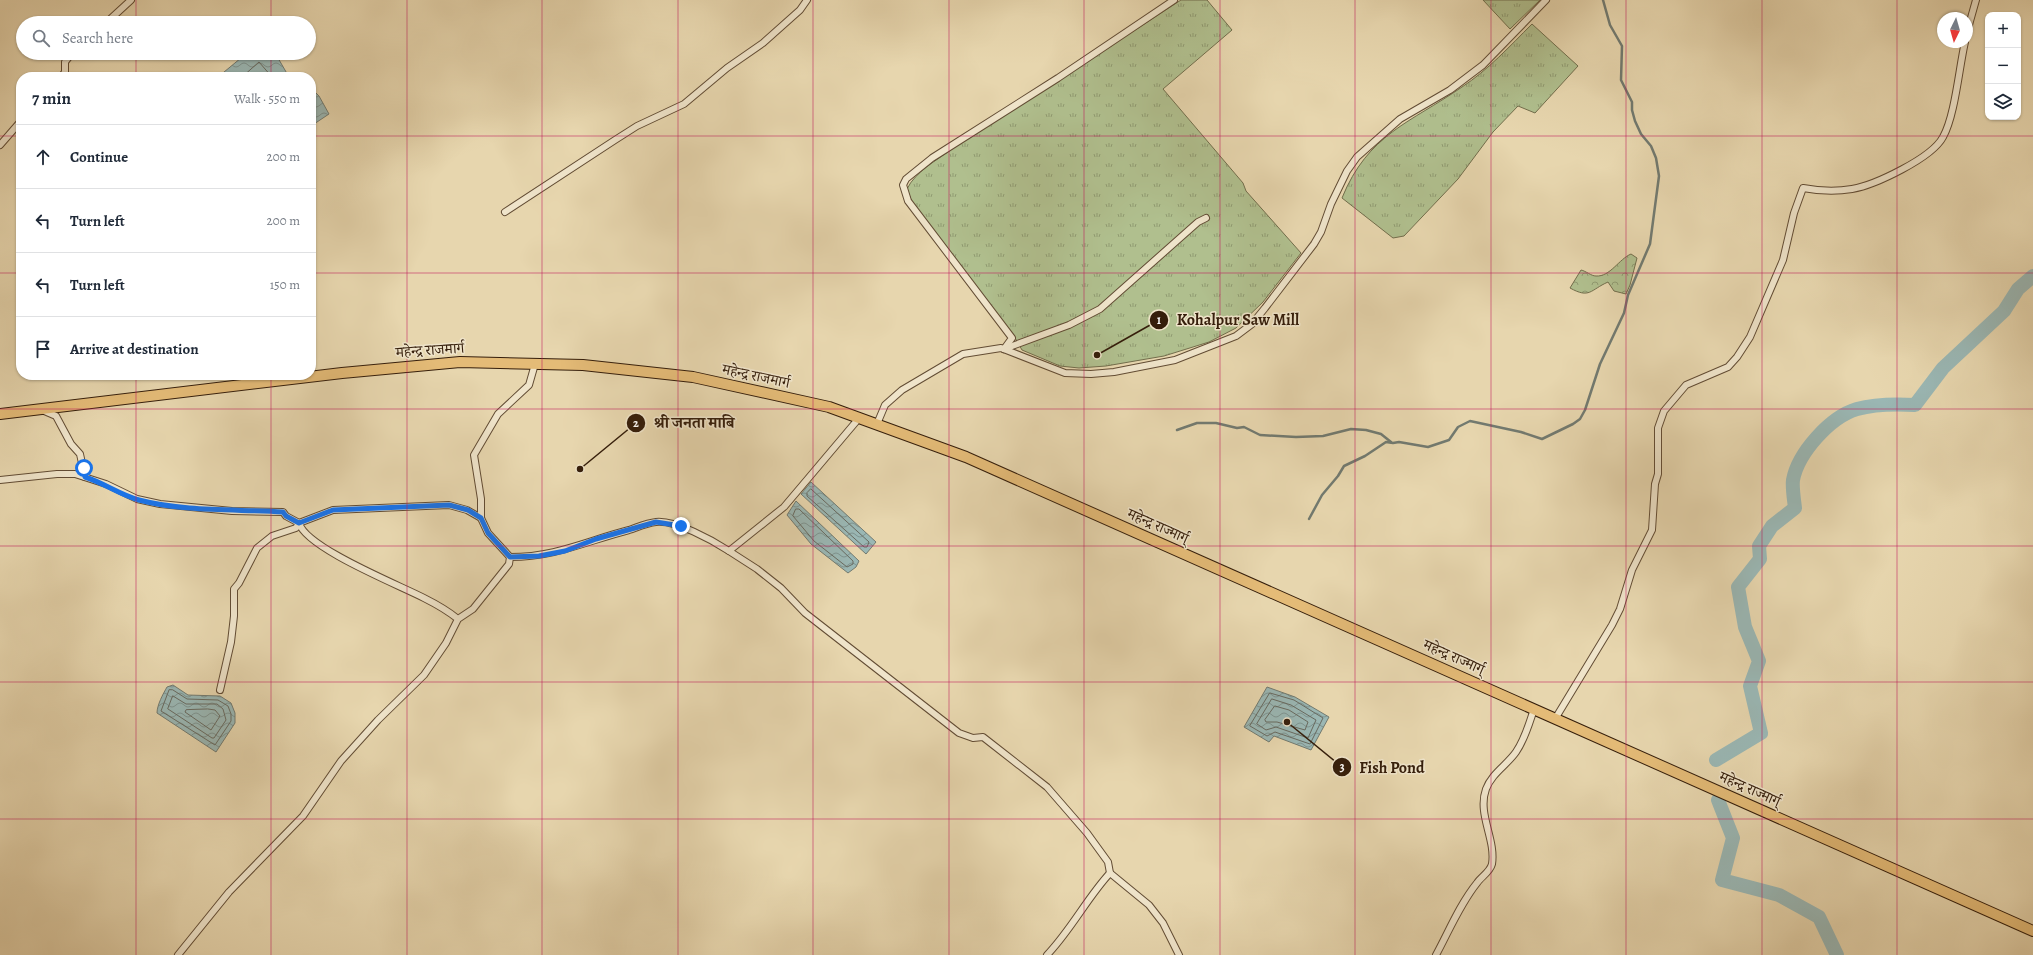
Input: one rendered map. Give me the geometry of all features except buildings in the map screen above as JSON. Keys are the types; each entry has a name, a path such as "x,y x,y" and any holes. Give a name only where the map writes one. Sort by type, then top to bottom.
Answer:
{"highway":[{"name":"महेन्द्र राजमार्ग","path":"316,376 452,362 583,365 693,378 829,407 860,417"},
{"name":"महेन्द्र राजमार्ग","path":"0,414 284,380"},
{"name":"महेन्द्र राज्मार्ग्","path":"860,417 966,457 2033,931"}],"street":[{"path":"114,16 131,0"},
{"path":"505,212 546,183 626,133 684,104 733,64 763,43 800,10 807,0"},
{"path":"1004,349 1012,338 908,201 903,185 906,179 932,158 1058,78 1174,0"},
{"path":"877,424 885,405 902,390 963,354 1001,348 1065,373 1091,374 1114,372 1175,360 1236,336 1252,324 1314,244 1322,232 1331,204 1347,171 1357,157 1400,119 1450,90 1483,65 1546,0"},
{"path":"1973,12 1976,0"},
{"path":"1556,719 1612,625 1620,609 1632,570 1652,530 1653,500 1658,474 1658,428 1664,411 1686,385 1728,367 1737,357 1750,337 1783,260 1794,213 1803,188 1823,192 1852,189 1911,164 1935,148 1943,138 1949,124 1964,48"},
{"path":"65,72 65,62 67,60"},
{"path":"0,145 16,127"},
{"path":"1004,349 1070,325 1100,309 1198,222 1206,218"},
{"path":"535,364 529,385 498,414 474,455 481,499 481,518 488,533 510,557 539,556 565,551 596,539 656,522 681,526 729,551 758,569 781,588 805,613 958,733 973,738 983,737 1047,787 1087,833 1108,862 1110,873 1149,905 1163,923 1179,955"},
{"path":"41,409 56,416 71,444 80,454 85,477"},
{"path":"729,551 784,507 860,417"},
{"path":"0,480 57,474 75,474 106,484 137,499 160,504 232,511 283,512 286,516 299,523 301,530 315,541 343,559 424,598 458,619"},
{"path":"220,690 232,633 234,589 239,583 257,548 272,536 296,528 299,523 333,510 449,505 468,510 481,518"},
{"path":"178,955 229,892 303,816 340,761 378,720 424,675 446,643 458,619 473,609 509,564 510,557"},
{"path":"1436,955 1470,893 1492,865 1492,856 1483,803 1485,790 1491,776 1504,766 1516,751 1525,736 1534,709"},
{"path":"1047,955 1068,930 1092,894 1110,873"}],"green space":[{"path":"1181,0 1207,0 1232,30 1163,89 1243,183 1246,191 1301,253 1263,302 1236,328 1209,342 1164,356 1106,366 1079,368 1060,366 1022,350 1014,336 912,202 907,189 915,177 933,162"},
{"path":"1483,0 1540,0 1510,29"},
{"path":"1532,24 1578,66 1535,113 1518,106 1493,132 1458,179 1404,236 1393,238 1342,198 1352,176 1364,159 1378,144 1392,132 1481,73"},
{"path":"1631,254 1637,258 1626,294 1614,291 1608,282 1586,293 1570,288 1581,270 1594,276 1601,276 1606,274"}],"water":[{"path":"239,60 279,60 286,72 224,72"},
{"path":"316,93 319,96 329,114 316,123"},
{"path":"811,482 876,542 866,554 801,494"},
{"path":"796,501 859,561 856,567 848,573 811,544 787,515"},
{"path":"173,685 188,695 220,696 231,703 235,713 235,723 216,752 157,713 159,703 167,687"},
{"path":"1267,687 1295,697 1329,717 1311,750 1274,736 1269,742 1244,727"}],"waterway":[{"path":"1309,519 1322,495 1338,476 1344,466 1365,456 1386,442 1399,442 1428,447 1449,440 1458,427 1470,421 1521,432 1542,439 1580,419 1585,410 1600,364 1624,313 1628,295 1650,244 1659,176 1656,158 1651,146 1641,134 1635,121 1632,110 1632,102 1621,80 1622,46 1610,25 1603,0"},
{"path":"1716,760 1761,733 1750,686 1759,661 1745,627 1738,587 1760,559 1759,546 1772,526 1795,508 1793,480 1801,459 1808,448 1826,428 1847,413 1871,406 1901,404 1915,405 1943,368 2004,311 2018,289 2033,276"},
{"path":"1177,430 1197,423 1216,423 1237,428 1244,427 1260,435 1296,437 1323,436 1351,429 1366,430 1381,434 1391,442"},
{"path":"1718,800 1733,838 1722,880 1779,895 1819,917 1837,955"}],"place":[{"name":"Kohalpur Saw Mill","path":"1097,355"},
{"name":"श्री जनता माबि","path":"580,469"},
{"name":"Fish Pond","path":"1287,722"}],"route":[{"path":"84,468 85,477 106,484 137,499 160,504 232,511 283,512 286,516 299,523 333,510 449,505 468,510 481,518 488,533 510,557 539,556 565,551 596,539 656,522 681,526"}]}
